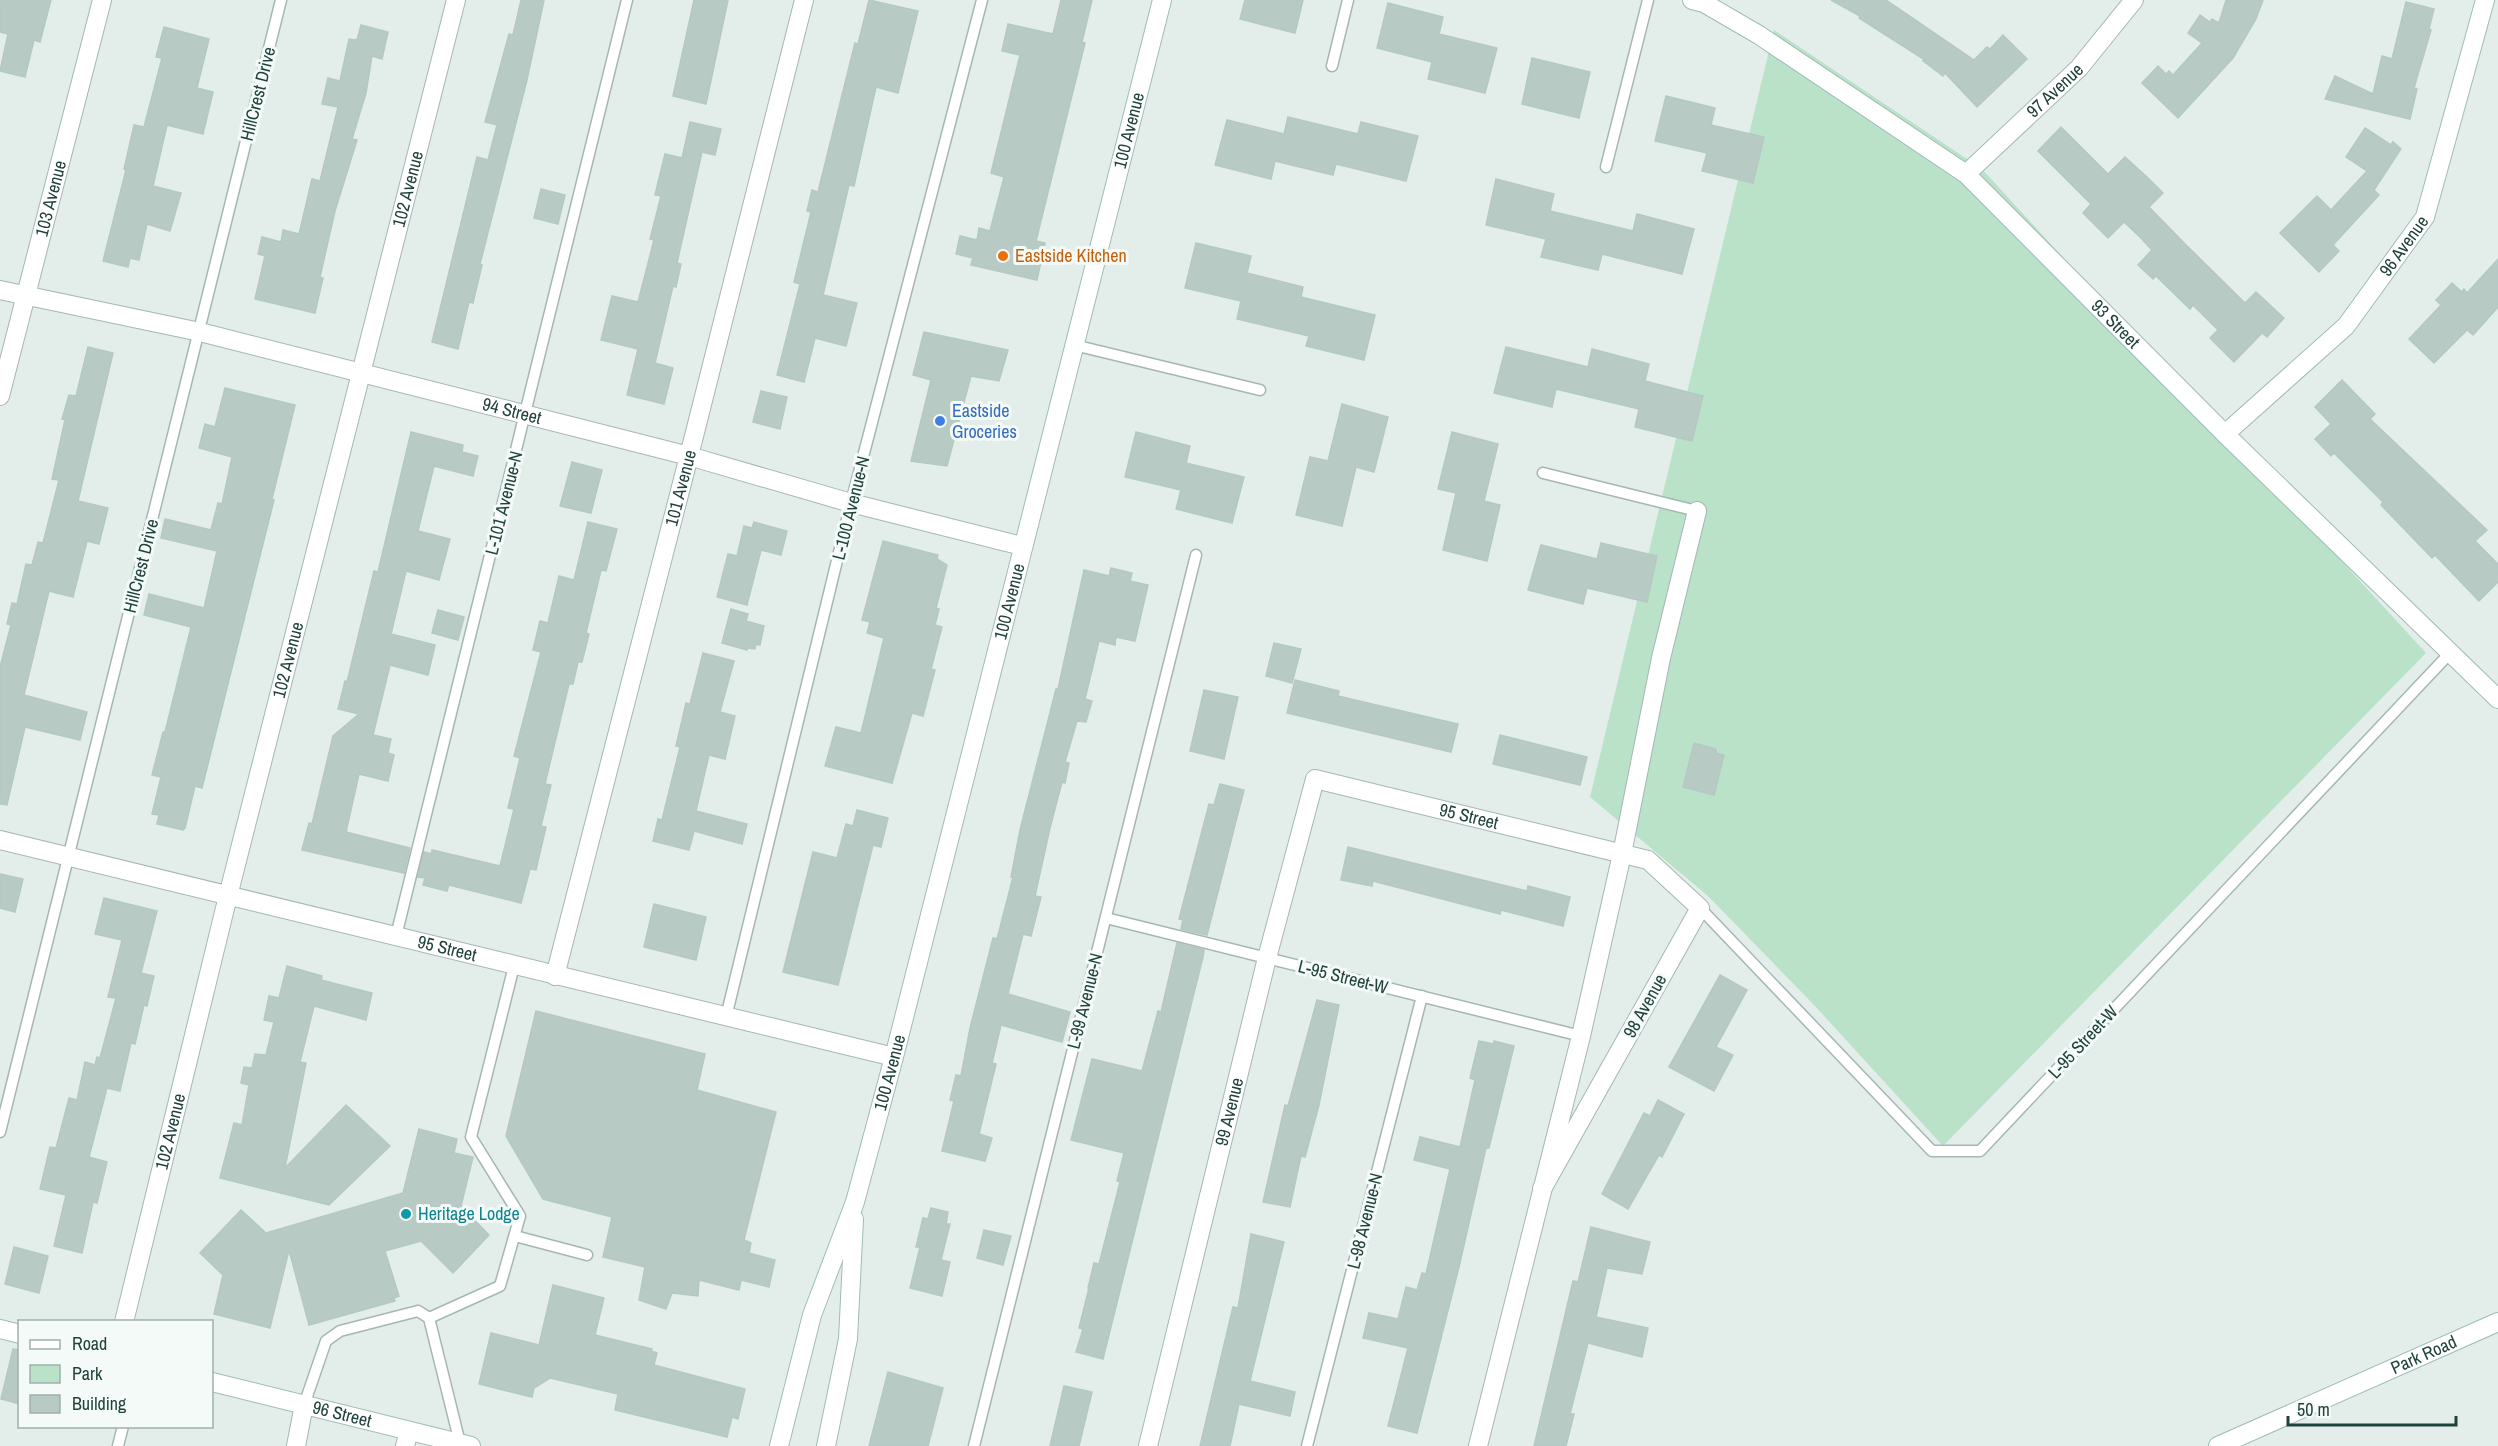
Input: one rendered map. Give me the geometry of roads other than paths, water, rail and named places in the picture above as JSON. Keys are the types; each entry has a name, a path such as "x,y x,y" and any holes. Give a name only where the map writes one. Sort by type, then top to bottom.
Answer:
{"street":[{"name":"103 Avenue","path":"0,396 102,0"},
{"name":"102 Avenue","path":"124,1320 228,896 456,0"},
{"name":"101 Avenue","path":"555,975 690,456 804,0"},
{"name":"100 Avenue","path":"779,1446 812,1315 855,1202 894,1057 1162,0"},
{"name":"97 Avenue","path":"1966,174 2079,68 2134,0"},
{"name":"96 Avenue","path":"2225,434 2346,326 2425,217 2485,0"},
{"name":"93 Street","path":"1700,1 1759,35 1966,174 2225,434 2498,699"},
{"name":"94 Street","path":"0,290 200,332 690,456 851,502 1022,546"},
{"name":"98 Avenue","path":"1478,1446 1581,1036 1622,854 1661,658 1697,511"},
{"name":"95 Street","path":"1315,779 1622,854"},
{"name":"99 Avenue","path":"1148,1446 1267,958 1315,779"},
{"name":"95 Street","path":"0,840 894,1057"},
{"path":"1622,854 1648,860 1700,908"},
{"name":"98 Avenue","path":"1542,1189 1700,908"},
{"name":"100 Avenue","path":"826,1446 848,1340 855,1202"},
{"name":"Park Road","path":"2223,1445 2498,1322"},
{"path":"0,1329 18,1334"},
{"name":"96 Street","path":"213,1382 304,1405 407,1438 465,1445"},
{"path":"296,1446 304,1405"}],"lane":[{"name":"HillCrest Drive","path":"0,1132 281,0"},
{"name":"L-101 Avenue-N","path":"396,936 627,0"},
{"name":"L-100 Avenue-N","path":"726,1017 851,502 982,0"},
{"path":"1332,66 1348,0"},
{"path":"1606,167 1648,0"},
{"path":"1074,345 1260,390"},
{"path":"1543,473 1697,511"},
{"name":"L-99 Avenue-N","path":"974,1446 1196,555"},
{"name":"L-95 Street-W","path":"1700,908 1932,1151 1980,1151 2450,653"},
{"name":"L-95 Street-W","path":"1106,918 1581,1036"},
{"path":"429,1318 500,1286 520,1216 471,1137 514,966"},
{"name":"L-98 Avenue-N","path":"1307,1446 1422,996"},
{"path":"514,1236 587,1255"},
{"path":"304,1405 326,1341 340,1331 418,1311 429,1318 465,1445"},
{"path":"118,1446 122,1428"}],"place":[{"name":"Eastside Kitchen","path":"1003,256"},
{"name":"Eastside Groceries","path":"940,421"},
{"name":"Heritage Lodge","path":"406,1214"}]}
